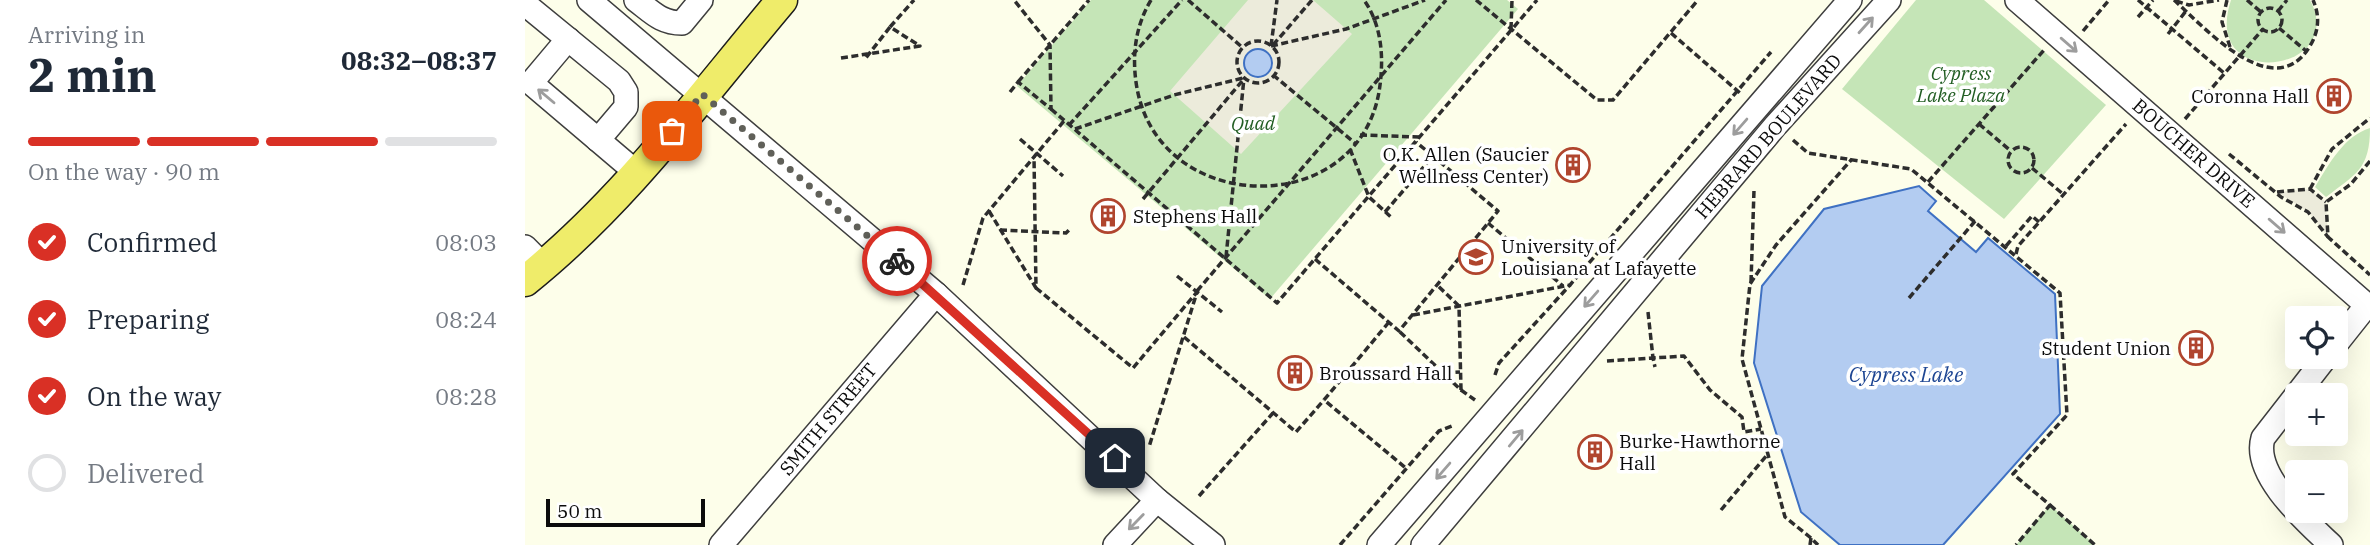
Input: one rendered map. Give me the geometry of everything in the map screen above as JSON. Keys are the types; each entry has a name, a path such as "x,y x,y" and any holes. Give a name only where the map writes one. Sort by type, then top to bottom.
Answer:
{"main road":[{"path":"531,265 637,173 779,1"}],"street":[{"path":"590,0 936,295 1157,500 1213,545"},
{"path":"636,0 664,22 672,23 682,23 701,0"},
{"name":"HEBRARD BOULEVARD","path":"1379,545 1850,0"},
{"name":"HEBRARD BOULEVARD","path":"1423,545 1516,437 1649,273 1776,125 1889,0"},
{"name":"BOUCHER DRIVE","path":"2017,0 2368,307"},
{"path":"525,4 619,81 626,92 626,107 598,140"},
{"path":"568,39 531,83 637,173"},
{"path":"1630,254 1649,273"},
{"name":"SMITH STREET","path":"721,545 936,295"},
{"path":"2348,330 2368,307"},
{"path":"2317,369 2263,438 2260,449 2274,483 2296,512 2331,545"},
{"path":"1115,545 1157,500"},
{"path":"1414,504 1438,527"}],"path":[{"path":"865,59 914,0"},
{"path":"1014,0 1050,45 1051,109"},
{"path":"1010,92 1089,0"},
{"path":"1151,0 1137,35 1134,54 1142,106 1162,141 1178,158 1233,186 1290,183 1321,171 1350,149 1360,135 1374,109 1381,76 1381,46 1374,19 1364,0"},
{"path":"1069,125 1182,0"},
{"path":"1188,0 1243,48"},
{"path":"1075,130 1174,95 1244,78 1259,83 1273,75 1278,61 1271,46 1277,0"},
{"path":"1271,46 1313,0"},
{"path":"1226,259 1244,78 1237,64 1243,48 1256,41 1271,46 1346,29 1425,0"},
{"path":"989,211 1035,288 1133,368 1446,0"},
{"path":"1476,0 1597,100 1613,100 1698,0"},
{"path":"1511,31 1512,0"},
{"path":"1018,82 1277,303 1537,0"},
{"path":"2071,46 2109,0"},
{"path":"2138,0 2224,73"},
{"path":"2138,17 2153,0"},
{"path":"2219,0 2189,5 2174,0 2239,56 2268,68 2284,66 2306,51 2316,34 2318,18 2313,0"},
{"path":"2227,0 2223,10 2224,35 2239,56"},
{"path":"2246,0 2261,13"},
{"path":"2278,11 2287,0"},
{"path":"2261,13 2269,9 2278,11"},
{"path":"2168,34 2186,11"},
{"path":"2261,13 2259,23 2263,29 2273,31 2279,28 2282,20 2278,11"},
{"path":"841,58 921,46 890,27"},
{"path":"2279,28 2306,51"},
{"path":"2172,134 2263,29"},
{"path":"1928,183 2044,50"},
{"path":"1495,379 1499,363 1771,52"},
{"path":"1273,75 1355,142"},
{"path":"1143,199 1244,78"},
{"path":"2310,189 2332,149 2370,118"},
{"path":"963,285 983,218 1064,121"},
{"path":"2016,255 2018,246 2127,122"},
{"path":"1979,124 2011,151"},
{"path":"1360,135 1418,139 1433,156 1497,211 1399,331"},
{"path":"1020,139 1063,176"},
{"path":"2019,147 2028,148 2035,159 2032,168 2025,173 2013,170 2008,163 2011,151 2019,147"},
{"path":"1350,149 1369,197 1391,217"},
{"path":"1035,288 1036,155"},
{"path":"1385,212 1433,156"},
{"path":"1751,284 1776,245 1852,159 1911,169 1976,220 2060,293 2067,415 2013,474 2095,545"},
{"path":"2326,202 2351,184 2370,162"},
{"path":"2032,168 2063,194"},
{"path":"2277,192 2310,189 2326,202 2328,237 2370,275"},
{"path":"1753,190 1751,284 1742,359 1785,517 1818,545"},
{"path":"2005,246 2032,216 2039,222"},
{"path":"1909,298 1976,220"},
{"path":"1488,223 1563,286"},
{"path":"1000,230 1035,233 1066,233 1069,230"},
{"path":"1315,259 1445,373 1448,381 1474,402 1481,394"},
{"path":"1177,276 1221,312"},
{"path":"1437,285 1458,306 1461,390"},
{"path":"1413,315 1570,285"},
{"path":"1149,447 1197,292"},
{"path":"1648,309 1655,367"},
{"path":"1184,337 1296,432 1389,322"},
{"path":"1602,361 1684,356 1710,390 1742,417 1744,432 1761,429"},
{"path":"1445,373 1461,372"},
{"path":"1324,400 1407,469"},
{"path":"1199,496 1273,413"},
{"path":"1341,545 1440,431 1454,426 1461,418"},
{"path":"1721,510 1768,454"},
{"path":"2016,545 2050,505"},
{"path":"1810,545 1811,538"}],"green space":[{"name":"Quad","path":"1091,0 1507,0 1518,9 1270,299 1017,86"},
{"name":"Cypress Lake Plaza","path":"1916,0 1984,0 2106,105 2004,219 1842,89"},
{"path":"2231,0 2310,0 2317,25 2310,44 2294,57 2274,62 2253,60 2236,50 2227,30"},
{"path":"2370,128 2364,162 2353,176 2326,197 2315,187 2326,169 2352,137"},
{"path":"2050,505 2095,545 2016,545"}],"shaded area":[{"path":"1248,0 1313,0 1352,34 1241,154 1170,91"},
{"path":"2310,189 2326,202 2328,237 2308,212 2277,192"}],"water":[{"path":"1258,49 1268,53 1272,63 1268,73 1258,77 1248,73 1244,63 1248,53"},
{"name":"Cypress Lake","path":"1919,186 1936,201 1928,211 1976,252 1988,238 2055,294 2060,414 1943,545 1840,545 1801,512 1754,363 1762,286 1824,209"}],"way so far":[{"path":"672,131 702,94 897,261"}],"place":[{"name":"Coronna Hall","path":"2334,96"},
{"name":"O.K. Allen (Saucier Wellness Center)","path":"1573,165"},
{"name":"Stephens Hall","path":"1108,216"},
{"name":"University of Louisiana at Lafayette","path":"1476,257"},
{"name":"Student Union","path":"2196,348"},
{"name":"Broussard Hall","path":"1295,373"},
{"name":"Burke-Hawthorne Hall","path":"1595,452"}],"route":[{"path":"897,261 1115,458"}]}
